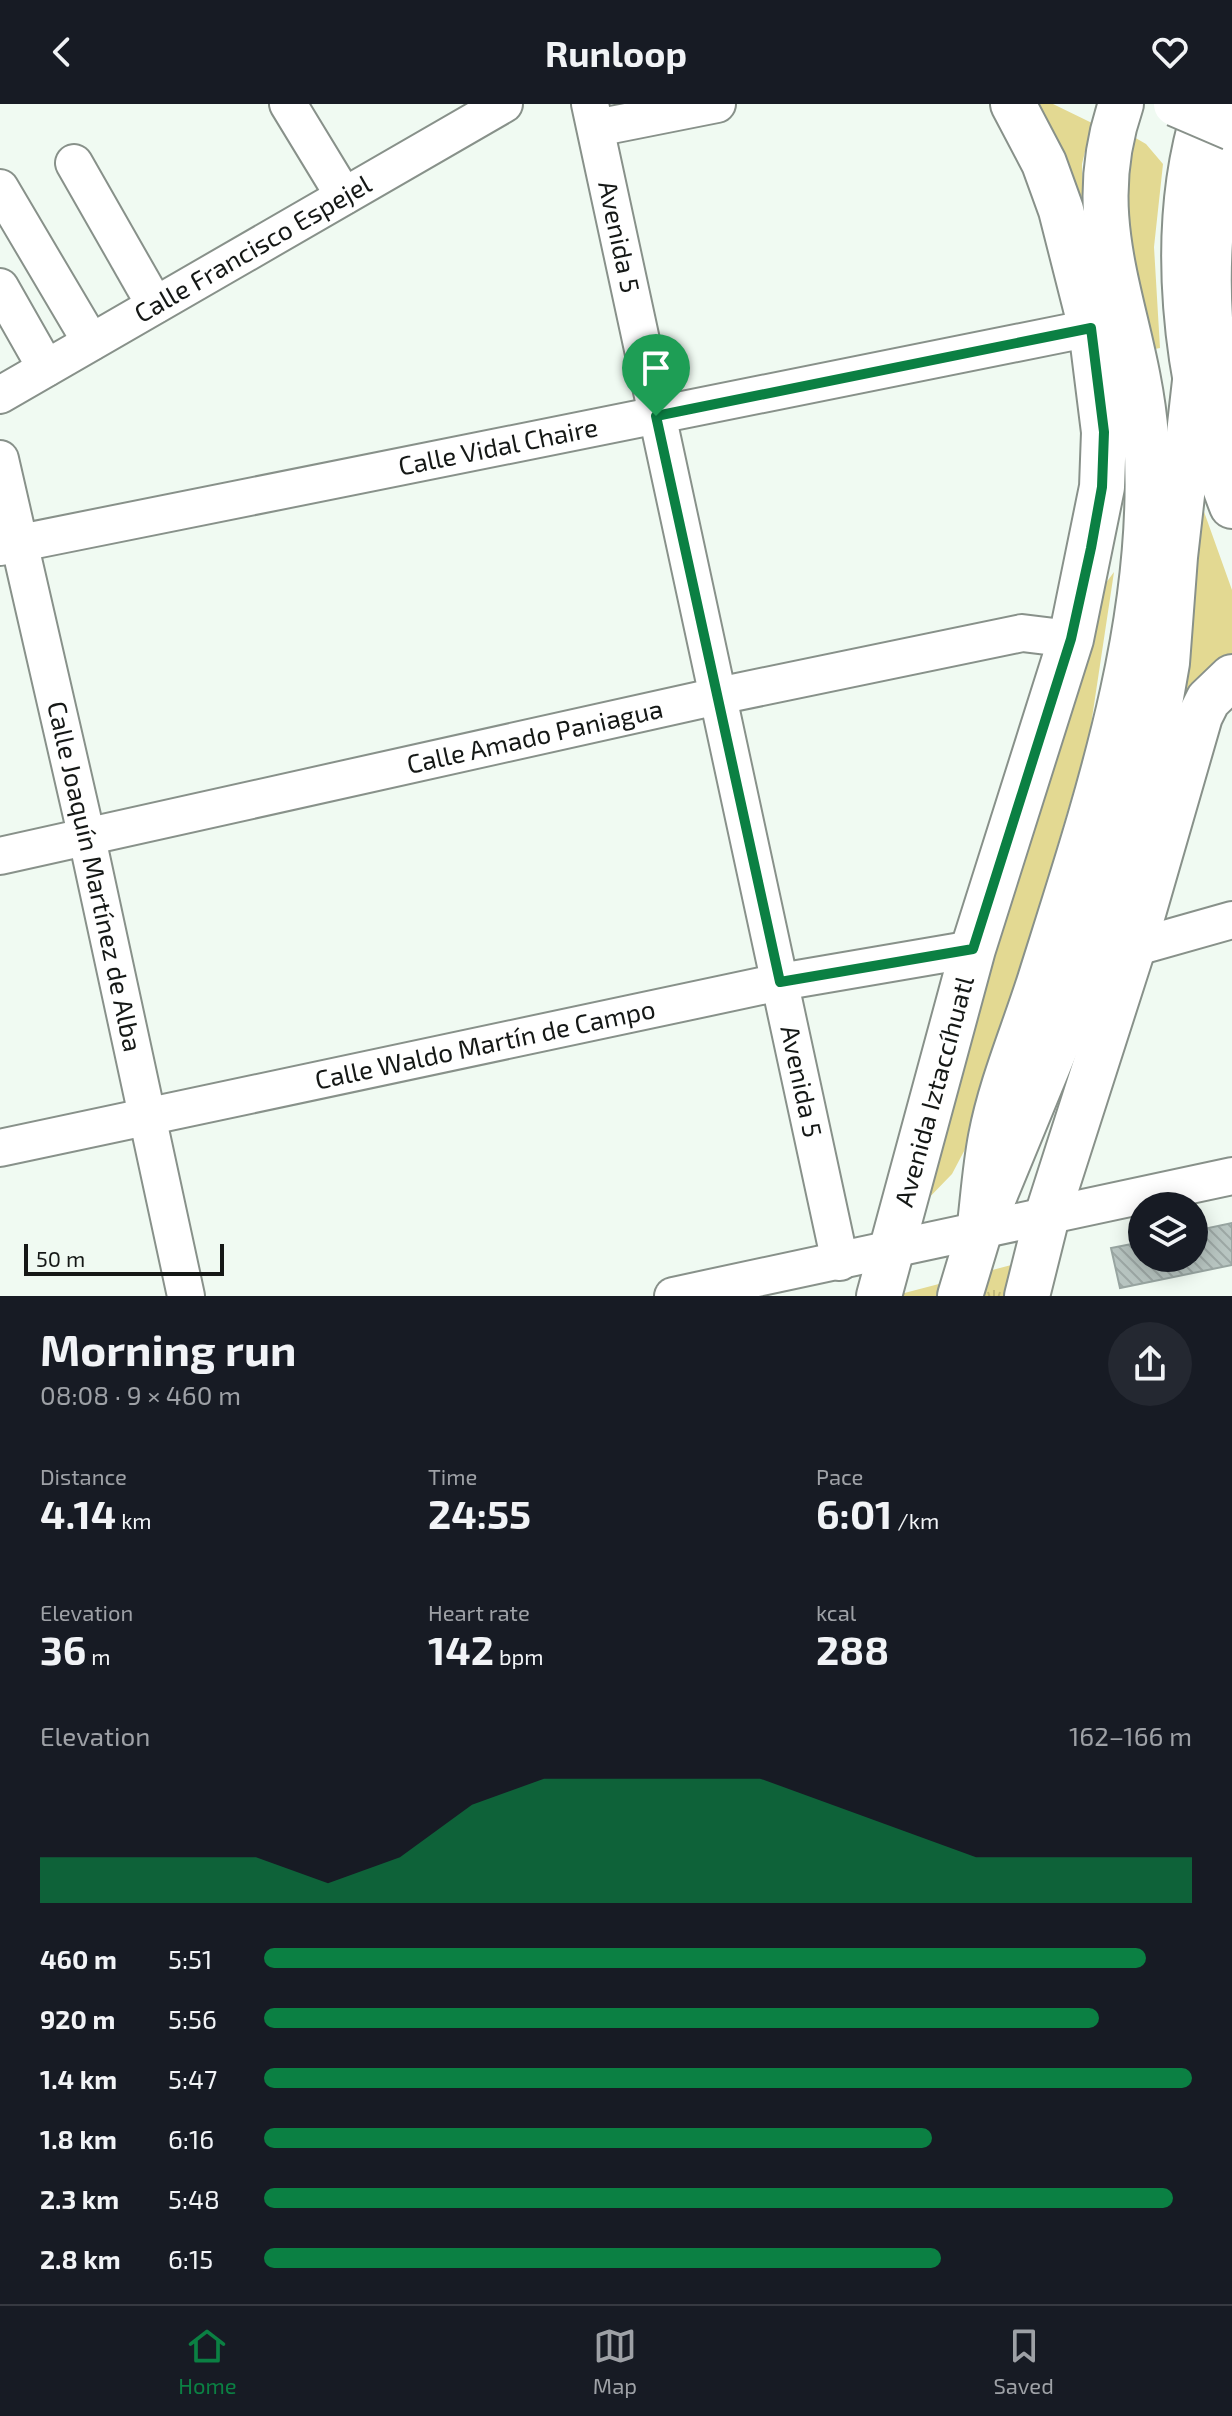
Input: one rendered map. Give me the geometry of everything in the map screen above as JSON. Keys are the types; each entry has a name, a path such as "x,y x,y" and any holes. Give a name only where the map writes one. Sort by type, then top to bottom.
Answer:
{"main road":[{"name":"Avenida Iztaccíhuatl","path":"879,1296 973,949 1071,639 1102,487 1104,432 1091,328 1061,210 1044,163 1013,104"},
{"path":"979,1233 991,1135 1119,719 1141,569 1146,438 1105,234 1103,192 1107,153 1121,104"},
{"path":"1176,104 1232,128"},
{"path":"1207,104 1193,153 1187,202 1187,308 1195,381 1210,443 1232,506"},
{"path":"960,1296 979,1233 1078,993 1154,737 1167,663 1175,557 1195,381"},
{"path":"1027,1296 1047,1216 1133,948 1200,716 1208,700 1232,677"}],"street":[{"path":"288,104 344,196"},
{"name":"Calle Francisco Espejel","path":"0,395 344,196 451,117 504,104"},
{"path":"593,116 717,104"},
{"name":"Avenida 5","path":"593,116 840,1262"},
{"path":"1232,122 1222,163 1211,291 1216,350 1232,424"},
{"path":"74,163 155,305"},
{"path":"0,188 91,342"},
{"path":"0,287 46,368"},
{"name":"Calle Vidal Chaire","path":"10,545 1091,328"},
{"name":"Calle Joaquín Martínez de Alba","path":"0,459 10,545 87,838 186,1296"},
{"name":"Calle Amado Paniagua","path":"0,856 718,696 1022,633 1071,639"},
{"path":"1133,948 1232,920"},
{"name":"Calle Waldo Martín de Campo","path":"0,1148 780,982 973,949"},
{"path":"673,1296 979,1233 1232,1176"}],"green space":[{"path":"1025,104 1053,104 1092,123 1082,164 1083,208"},
{"path":"1127,133 1146,144 1163,164 1154,247 1160,348 1145,351 1121,201"},
{"path":"1193,481 1232,590 1232,659 1170,730"},
{"path":"1114,572 1089,738 972,1136 952,1174 922,1205 1100,591"},
{"path":"1019,1263 1010,1296 893,1296"}],"building":[{"path":"1232,1223 1232,1265 1208,1270 1208,1228"},
{"path":"1128,1245 1128,1272 1198,1272 1120,1288 1111,1248"}],"route":[{"path":"1091,328 1104,432 1102,487 1091,548 1071,639 973,949 780,982 656,416 1091,328"}]}
